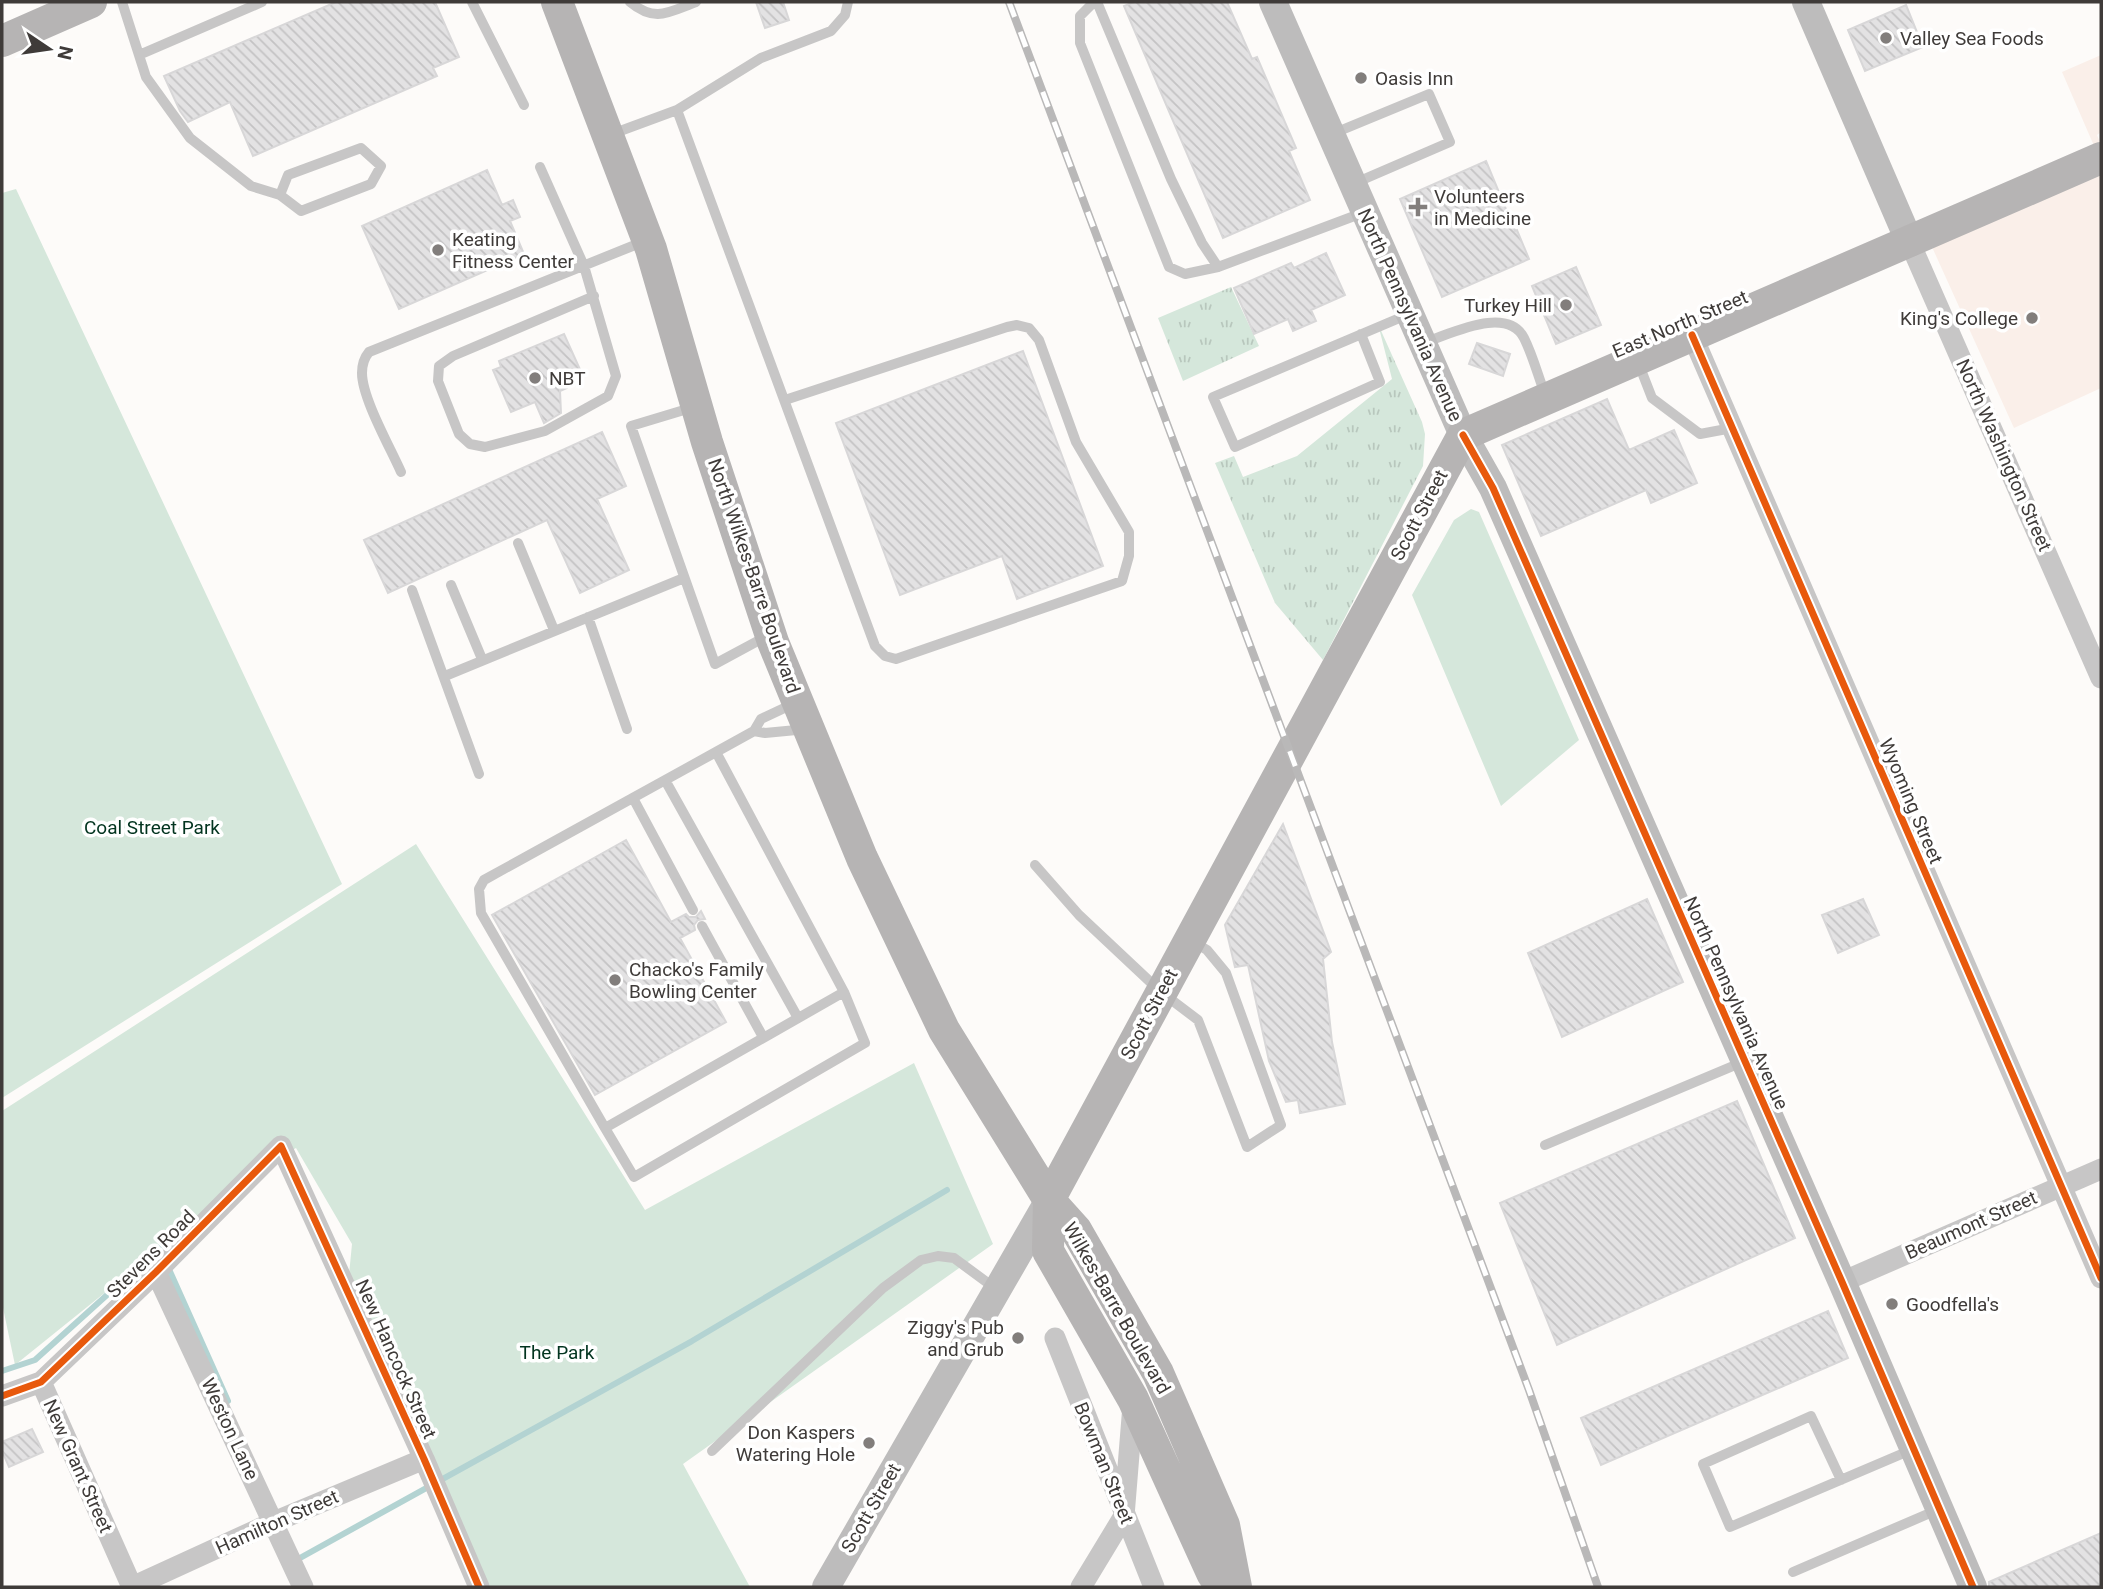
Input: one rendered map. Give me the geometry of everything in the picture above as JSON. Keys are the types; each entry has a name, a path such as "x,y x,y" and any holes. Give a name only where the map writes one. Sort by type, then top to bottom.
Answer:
{"main road":[{"path":"2,41 91,2"},
{"name":"North Wilkes-Barre Boulevard","path":"557,2 648,240 697,407 770,634 803,715 862,858 938,1018 1049,1200"},
{"name":"East North Street","path":"1463,435 2101,158"},
{"name":"Scott Street","path":"1049,1200 1463,435"},
{"name":"Wilkes-Barre Boulevard","path":"1049,1200 1048,1251 1133,1399 1212,1573 1221,1587"},
{"name":"Wilkes-Barre Boulevard","path":"1049,1200 1076,1230 1158,1373 1224,1525 1236,1587"}],"street":[{"name":"North Washington Street","path":"1806,2 2101,678"},
{"name":"North Pennsylvania Avenue","path":"1276,3 1409,314 1463,435 1493,488 1973,1587"},
{"name":"Wyoming Street","path":"1692,335 2101,1279"},
{"name":"Stevens Road","path":"41,1382 156,1272 281,1146"},
{"name":"New Hancock Street","path":"281,1146 479,1587"},
{"name":"Beaumont Street","path":"1842,1282 2101,1169"},
{"name":"Scott Street","path":"826,1587 1049,1200"},
{"name":"Weston Lane","path":"156,1272 303,1587"},
{"name":"Bowman Street","path":"1055,1338 1154,1587"},
{"name":"New Grant Street","path":"2,1395 41,1382 132,1587"},
{"path":"1081,1587 1124,1516 1133,1399"},
{"name":"Hamilton Street","path":"132,1587 274,1522 424,1460"}],"lane":[{"path":"122,2 146,78 190,138 251,187 280,195 301,211 371,184 381,166 361,148 288,175 280,195"},
{"path":"139,55 262,2"},
{"path":"472,2 524,105"},
{"path":"630,2 648,14 659,15 696,2"},
{"path":"609,135 677,110 761,58 831,31 845,15 848,2"},
{"path":"1218,267 1202,243 1171,178 1096,2 1080,16 1080,43 1169,267 1185,274 1218,267 1365,212"},
{"path":"1331,135 1429,94 1450,142 1352,184"},
{"path":"677,110 875,646 885,656 896,659 1122,581 1129,556 1129,532 1076,442 1039,340 1029,328 1017,325 1007,327 785,400"},
{"path":"540,167 584,266 594,296 616,376 608,396 545,431 485,447 470,444 459,434 438,381 439,366 453,356 594,296"},
{"path":"401,472 367,396 362,374 364,359 369,352 648,240"},
{"path":"1361,334 1380,382 1235,447 1213,397 1361,334 1409,314"},
{"path":"1422,343 1495,320 1510,324 1523,335 1547,398"},
{"path":"1637,359 1652,398 1700,434 1732,428"},
{"path":"697,407 631,426 715,664 770,634"},
{"path":"518,544 554,630"},
{"path":"445,676 684,578"},
{"path":"451,585 482,659"},
{"path":"412,590 479,774"},
{"path":"588,617 627,729"},
{"path":"716,752 844,992 865,1043 634,1177 481,913 479,889 484,880 754,731 761,719 803,715"},
{"path":"754,731 765,733 803,715"},
{"path":"665,780 798,1018"},
{"path":"633,798 693,910"},
{"path":"1035,865 1079,915 1161,992 1198,1020 1247,1147 1281,1125 1226,973 1207,950 1189,940"},
{"path":"702,926 763,1038"},
{"path":"605,1128 844,992"},
{"path":"1545,1145 1745,1061"},
{"path":"712,1451 883,1288 921,1260 938,1256 954,1258 996,1289"},
{"path":"1841,1480 1811,1416 1703,1464 1730,1527 1841,1480 1914,1448"},
{"path":"1793,1572 1940,1509"}],"shaded area":[{"path":"2101,55 2101,132 2097,135 2101,145 2101,162 2062,72"},
{"name":"King's College","path":"2101,170 2101,388 2014,428 1932,247"}],"green space":[{"name":"Coal Street Park","path":"16,189 342,884 2,1098 2,193"},
{"path":"1231,287 1259,346 1183,381 1158,318"},
{"path":"1378,324 1422,422 1425,434 1423,466 1323,660 1275,603 1215,463 1234,456 1243,477 1297,456 1392,379"},
{"path":"1471,509 1479,512 1579,740 1501,806 1412,595 1454,520"},
{"name":"The Park","path":"416,844 645,1210 914,1063 993,1244 683,1464 750,1587 481,1587 347,1295 352,1244 296,1148 261,1167 15,1365 2,1303 2,1111"}],"building":[{"path":"336,2 435,2 459,57 433,68 437,76 253,156 230,102 188,122 164,76"},
{"path":"756,2 783,2 789,20 765,28"},
{"path":"1134,2 1227,2 1252,59 1257,57 1296,148 1289,151 1310,200 1223,238 1124,6"},
{"name":"Valley Sea Foods","path":"1906,5 1923,47 1865,71 1848,30"},
{"path":"1486,161 1529,259 1442,297 1400,199"},
{"path":"487,170 502,205 513,200 520,217 510,221 524,254 399,309 362,226"},
{"path":"1326,253 1345,295 1311,310 1316,321 1293,331 1288,319 1254,334 1234,288 1291,263 1294,268"},
{"name":"Turkey Hill","path":"1576,267 1601,325 1556,344 1532,286"},
{"name":"NBT","path":"564,334 582,374 560,391 561,413 544,423 535,402 511,412 493,370 501,367 499,361"},
{"name":"Turkey Hill","path":"1477,343 1510,354 1503,376 1469,364"},
{"path":"1023,351 1103,566 1017,599 1002,556 900,595 836,423"},
{"path":"1607,399 1629,450 1674,430 1697,483 1651,503 1646,490 1541,536 1502,445"},
{"path":"602,432 626,486 597,499 629,570 580,593 547,520 388,593 364,540"},
{"path":"1283,824 1331,952 1323,959 1332,1042 1345,1104 1300,1113 1298,1100 1286,1102 1269,1061 1248,965 1235,967 1225,925"},
{"name":"Chacko's Family Bowling Center","path":"626,840 671,922 686,914 696,917 701,911 705,919 698,920 694,925 695,930 680,938 726,1022 595,1095 492,915"},
{"path":"1647,899 1683,982 1562,1037 1528,953"},
{"path":"1863,899 1879,935 1838,953 1822,915"},
{"path":"1737,1101 1795,1238 1557,1345 1500,1203"},
{"path":"1828,1311 1848,1358 1601,1465 1581,1418"},
{"path":"32,1429 43,1452 9,1467 2,1451 2,1442"},
{"path":"2101,1533 2101,1587 1989,1587 1989,1582"}],"waterway":[{"path":"296,1555 298,1559 692,1341 947,1190"},
{"path":"2,1371 35,1360 159,1248 163,1257"},
{"path":"168,1267 228,1401"}],"railway":[{"path":"1009,2 1529,1390 1598,1587"}],"cycle path":[{"path":"1692,335 2101,1278"},
{"path":"1463,435 1493,488 1973,1587"},
{"path":"2,1396 41,1382 156,1272 281,1146 424,1459 479,1587"}],"place":[{"name":"Valley Sea Foods","path":"1886,38"},
{"name":"Oasis Inn","path":"1361,78"},
{"name":"Volunteers in Medicine","path":"1418,207"},
{"name":"Keating Fitness Center","path":"438,250"},
{"name":"Turkey Hill","path":"1566,305"},
{"name":"King's College","path":"2032,318"},
{"name":"NBT","path":"535,378"},
{"name":"Chacko's Family Bowling Center","path":"615,980"},
{"name":"Goodfella's","path":"1892,1304"},
{"name":"Ziggy's Pub and Grub","path":"1018,1338"},
{"name":"Don Kaspers Watering Hole","path":"869,1443"}]}
